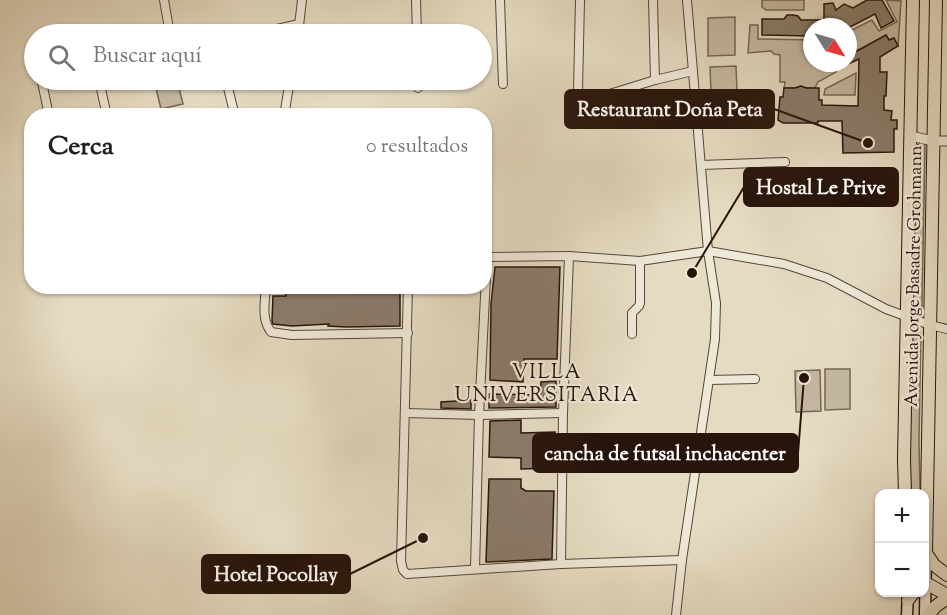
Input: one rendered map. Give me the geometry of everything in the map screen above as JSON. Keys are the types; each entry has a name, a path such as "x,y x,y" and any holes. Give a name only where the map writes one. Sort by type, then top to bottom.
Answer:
{"highway":[{"name":"Avenida Jorge Basadre Grohmann","path":"906,489 904,459 913,0"},
{"name":"Avenida Jorge Basadre Grohmann","path":"926,543 936,0"},
{"path":"929,558 934,565 947,575"},
{"path":"929,582 947,575"},
{"path":"927,615 947,597 929,586"}],"main road":[{"path":"907,615 910,597"},
{"name":"Avenida Jorge Basadre Grohmann","path":"926,597 927,615"}],"street":[{"path":"164,0 168,24"},
{"path":"299,24 302,0"},
{"path":"416,0 417,24"},
{"path":"500,0 503,84"},
{"path":"580,0 578,90 585,99 590,100 693,71"},
{"path":"653,0 656,80"},
{"path":"676,615 715,339 716,303 708,251 687,0"},
{"path":"44,90 47,108"},
{"path":"101,90 105,108"},
{"path":"228,90 232,108"},
{"path":"285,108 288,90"},
{"path":"911,136 933,141 947,141"},
{"path":"701,165 786,162"},
{"path":"492,257 569,256 640,261 708,251 784,264 826,279 886,309 947,329"},
{"path":"561,564 563,413 569,256"},
{"path":"632,334 632,313 640,303 640,261"},
{"path":"266,294 264,319 271,332 292,335 408,333"},
{"path":"408,294 401,561 403,570 407,574 561,564 682,560"},
{"path":"475,569 484,294"},
{"path":"709,380 755,379"},
{"path":"405,413 479,415 563,413"}],"shaded area":[{"path":"762,0 804,0 804,10 766,10 762,7"},
{"path":"886,0 901,1 898,47 894,38 889,40 886,35 857,50 857,28 872,20 879,31 897,22"},
{"path":"735,17 735,55 708,56 708,18"},
{"path":"750,25 758,25 758,39 803,40 803,72 836,72 818,82 815,88 801,86 784,88 785,82 780,82 780,55 771,51 748,53"},
{"path":"736,66 738,116 712,117 710,67"},
{"path":"856,73 855,95 824,95 825,89"},
{"path":"156,90 180,90 183,104 161,108"},
{"path":"921,143 925,146 922,308 918,311 913,308 916,149"},
{"path":"917,331 921,334 920,489 911,489 909,438 911,337 913,332"},
{"path":"825,369 850,369 850,409 825,410"},
{"path":"820,370 821,411 796,412 795,371"}],"building":[{"path":"867,0 882,0 894,21 881,28 875,14 857,23 857,18 824,18 824,4 833,3 836,10 844,4 853,8"},
{"path":"787,15 793,15 798,16 803,20 803,36 762,35 762,19 784,19"},
{"path":"886,35 889,40 894,38 898,46 880,57 880,72 887,72 884,110 892,111 891,120 897,120 897,129 894,129 894,152 843,153 842,121 783,123 778,120 780,97 783,97 784,88 801,86 819,88 819,100 822,100 822,105 858,106 859,59 857,60 857,51"},
{"path":"495,267 560,267 557,359 524,359 523,382 490,380 491,304"},
{"path":"286,294 400,294 400,326 346,327 328,326 329,324 292,326 273,324 273,296 286,296"},
{"path":"556,381 556,407 489,408 489,394 540,395 541,382"},
{"path":"471,400 471,409 441,408 441,402"},
{"path":"521,420 521,433 555,432 555,468 521,469 521,458 489,457 490,421"},
{"path":"489,479 521,479 521,488 526,491 554,491 552,559 486,562"}],"place":[{"name":"Restaurant Doña Peta","path":"868,143"},
{"name":"Hostal Le Prive","path":"692,273"},
{"name":"cancha de futsal inchacenter","path":"804,378"},
{"name":"Hotel Pocollay","path":"423,538"}],"district":[{"name":"VILLA UNIVERSITARIA","path":"547,382"}]}
